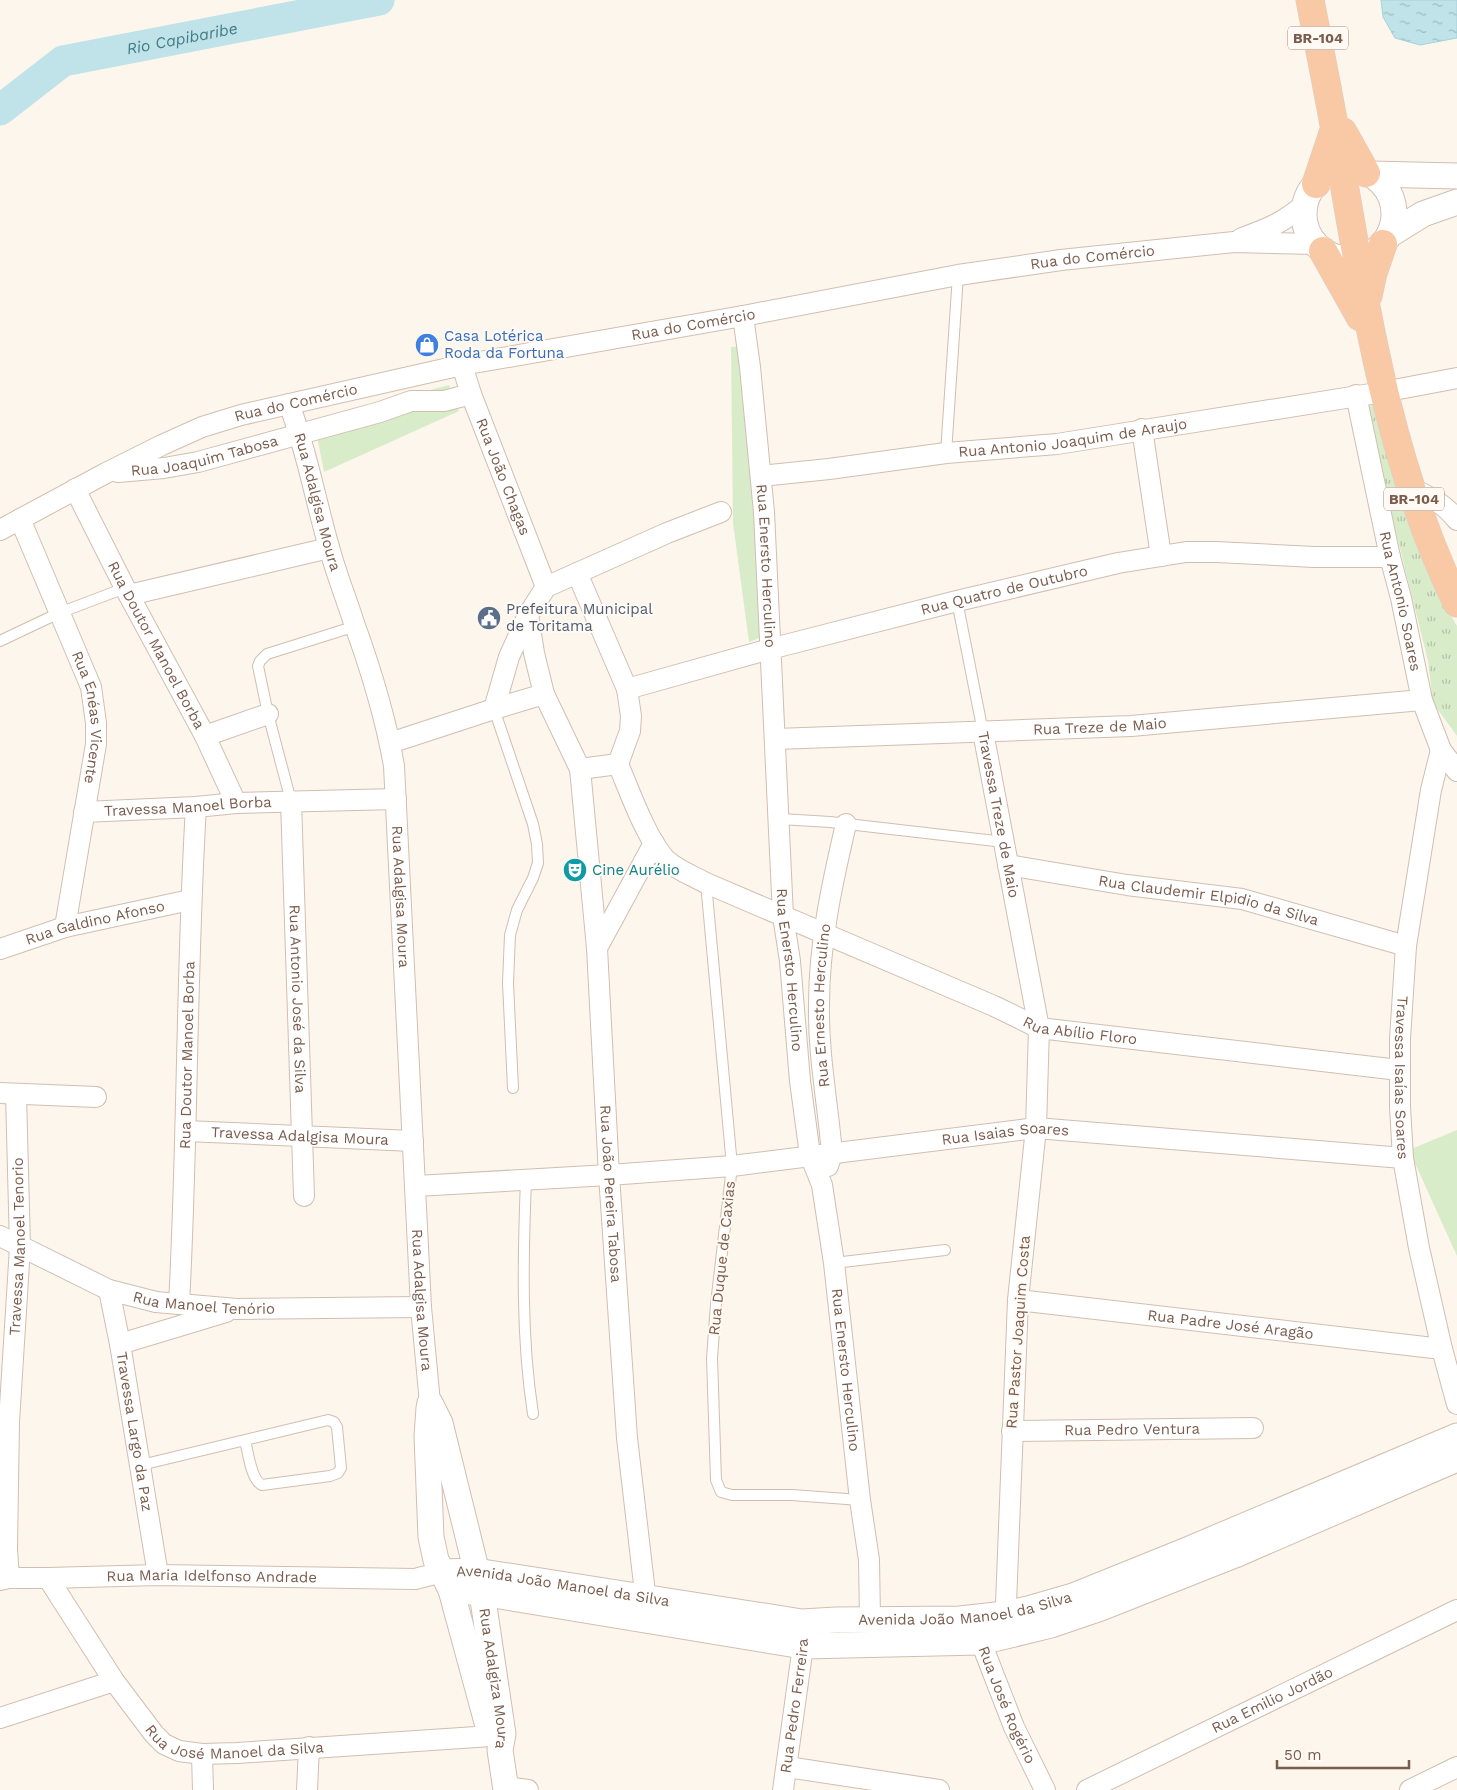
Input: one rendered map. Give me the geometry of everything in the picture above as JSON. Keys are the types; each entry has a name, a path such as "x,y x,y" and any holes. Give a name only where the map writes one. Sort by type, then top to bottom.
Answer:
{"highway":[{"name":"BR-104","path":"1310,0 1333,119"},
{"path":"1333,119 1359,172"},
{"path":"1311,194 1333,119"},
{"name":"BR-104","path":"1359,172 1357,258 1383,392 1411,489 1437,558 1457,603"},
{"path":"1366,308 1373,273 1386,240"},
{"path":"1319,247 1372,338"}],"street":[{"path":"1359,172 1383,185 1393,204 1394,220 1386,240"},
{"path":"1234,242 1289,218 1324,177 1359,172 1418,176 1457,176"},
{"path":"1418,176 1423,214"},
{"path":"1311,194 1304,214 1309,235 1319,247"},
{"path":"1234,242 1319,247 1344,259 1357,258 1375,251 1386,240 1423,214 1457,202"},
{"name":"Rua do Comércio","path":"162,445 218,422 241,415 462,364 743,316 958,275 1061,260 1234,242"},
{"name":"Rua Enersto Herculino","path":"743,316 761,476 776,739 783,916 790,961 800,1081 810,1155 822,1185 834,1263 860,1500 869,1560 870,1619"},
{"name":"Rua João Chagas","path":"462,364 471,394 546,587"},
{"name":"Rua Antonio Joaquim de Araujo","path":"761,476 946,453 1057,444 1383,392 1457,378"},
{"name":"Rua do Comércio","path":"300,434 380,412 411,401 444,401 471,394"},
{"name":"Rua Antonio Soares","path":"1356,395 1422,700 1441,750 1457,771"},
{"name":"Rua Adalgisa Moura","path":"289,404 300,434 329,548 356,626 390,743 394,766 421,1307 430,1403"},
{"path":"1142,430 1162,556"},
{"name":"Rua Joaquim Tabosa","path":"106,473 164,468 198,462 300,434"},
{"name":"Rua Joaquim Tabosa","path":"0,530 162,445"},
{"name":"Rua Doutor Manoel Borba","path":"75,489 205,736 236,803"},
{"path":"1411,489 1426,494 1442,503 1457,520"},
{"path":"494,708 509,657 528,615 546,587 667,533 721,512"},
{"name":"Rua Enéas Vicente","path":"20,519 91,688 96,723 96,744 65,927"},
{"path":"127,591 329,548"},
{"name":"Rua Quatro de Outubro","path":"627,689 770,649 957,601 1118,563 1186,552 1314,557 1390,557"},
{"path":"528,615 534,653 544,694 580,769 618,764 630,731 631,716 627,689 577,573"},
{"path":"390,743 494,708 544,694"},
{"name":"Rua Treze de Maio","path":"776,739 1131,726 1422,700"},
{"path":"205,736 268,714"},
{"name":"Travessa Treze de Maio","path":"983,732 1039,1028"},
{"name":"Travessa Isaías Soares","path":"1441,750 1431,790 1406,946 1399,1070 1403,1158 1419,1248 1457,1404"},
{"name":"Rua Abílio Floro","path":"618,764 654,843 667,860 679,869 706,883 823,934 994,1006 1039,1028 1399,1070"},
{"name":"Rua João Pereira Tabosa","path":"580,769 597,948 609,1175 627,1438 647,1609"},
{"name":"Travessa Manoel Borba","path":"84,812 196,807 236,803 396,799"},
{"name":"Rua Antonio José da Silva","path":"291,801 304,1196"},
{"name":"Rua Doutor Manoel Borba","path":"179,1304 184,1216 190,900 196,807"},
{"name":"Rua Ernesto Herculino","path":"822,1185 832,1154 822,1075 819,1005 823,934 846,824"},
{"path":"597,948 654,843"},
{"name":"Rua Claudemir Elpidio da Silva","path":"1008,865 1127,885 1242,899 1406,946"},
{"name":"Rua Galdino Afonso","path":"0,949 65,927 190,900"},
{"name":"Rua Pastor Joaquim Costa","path":"993,1628 1012,1431 1018,1300 1036,1128 1039,1028"},
{"name":"Travessa Manoel Tenorio","path":"5,1579 5,1419 20,1247 8,1094 96,1097"},
{"name":"Rua Isaias Soares","path":"416,1186 732,1166 1036,1128 1403,1158"},
{"name":"Travessa Adalgisa Moura","path":"186,1131 413,1141"},
{"name":"Rua Manoel Tenório","path":"0,1236 109,1290 156,1302 237,1309 421,1307"},
{"name":"Travessa Largo da Paz","path":"109,1290 141,1465 158,1575"},
{"name":"Rua Padre José Aragão","path":"1018,1300 1442,1348"},
{"path":"120,1344 237,1309"},
{"name":"Rua Adalgiza Moura","path":"430,1403 426,1436 433,1551 447,1581 498,1740"},
{"name":"Rua Adalgiza Moura","path":"430,1403 440,1423 479,1582 498,1740"},
{"name":"Rua Pedro Ventura","path":"1012,1431 1253,1428"},
{"name":"Avenida João Manoel da Silva","path":"802,1634 870,1619 993,1628 1187,1550 1457,1436"},
{"name":"Avenida João Manoel da Silva","path":"447,1581 479,1582 802,1634 1051,1625 1101,1608 1234,1554 1457,1459"},
{"name":"Rua Maria Idelfonso Andrade","path":"5,1579 158,1575 415,1579 433,1586 447,1581"},
{"name":"Rua José Manoel da Silva","path":"48,1578 114,1681 154,1734 164,1744 179,1751 202,1754 309,1747 498,1740"},
{"name":"Rua Emilio Jordão","path":"1087,1790 1457,1610"},
{"name":"Rua José Rogério","path":"993,1628 1014,1727 1045,1790"},
{"name":"Rua Pedro Ferreira","path":"783,1790 802,1634"},
{"path":"0,1718 114,1681"},
{"path":"498,1740 513,1789"},
{"path":"308,1790 309,1747"},
{"path":"202,1754 203,1790"},
{"path":"787,1767 939,1790"},
{"path":"1410,1790 1457,1767"}],"lane":[{"path":"946,453 958,275"},
{"path":"0,640 59,612 127,591"},
{"name":"Travessa Treze de Maio","path":"957,601 983,732"},
{"name":"Travessa Manoel Borba","path":"291,801 268,714 258,666 267,654 356,626"},
{"path":"494,708 533,824 538,863 513,922 508,949 513,1088"},
{"path":"780,819 846,824 1004,842"},
{"name":"Rua Duque de Caxias","path":"706,883 732,1166 716,1304 712,1358 716,1480 721,1492 732,1495 792,1495 860,1500"},
{"path":"526,1180 523,1312 532,1414"},
{"path":"834,1263 945,1250"},
{"path":"141,1465 323,1420 332,1421 337,1427 341,1468 338,1473 330,1476 262,1485 259,1484 254,1476 245,1440"}],"green space":[{"path":"751,345 779,630 749,642 733,523 731,347"},
{"path":"449,385 459,411 324,472 314,421"},
{"path":"1375,404 1449,612 1457,626 1457,736 1433,703 1428,661 1365,407"},
{"path":"1457,1130 1457,1256 1409,1150"}],"water":[{"path":"1381,0 1457,0 1457,38 1420,45 1395,38 1383,17"}],"waterway":[{"name":"Rio Capibaribe","path":"0,110 63,61 379,0"}],"place":[{"name":"Casa Lotérica Roda da Fortuna","path":"427,345"},
{"name":"Prefeitura Municipal de Toritama","path":"489,618"},
{"name":"Cine Aurélio","path":"575,870"}]}
